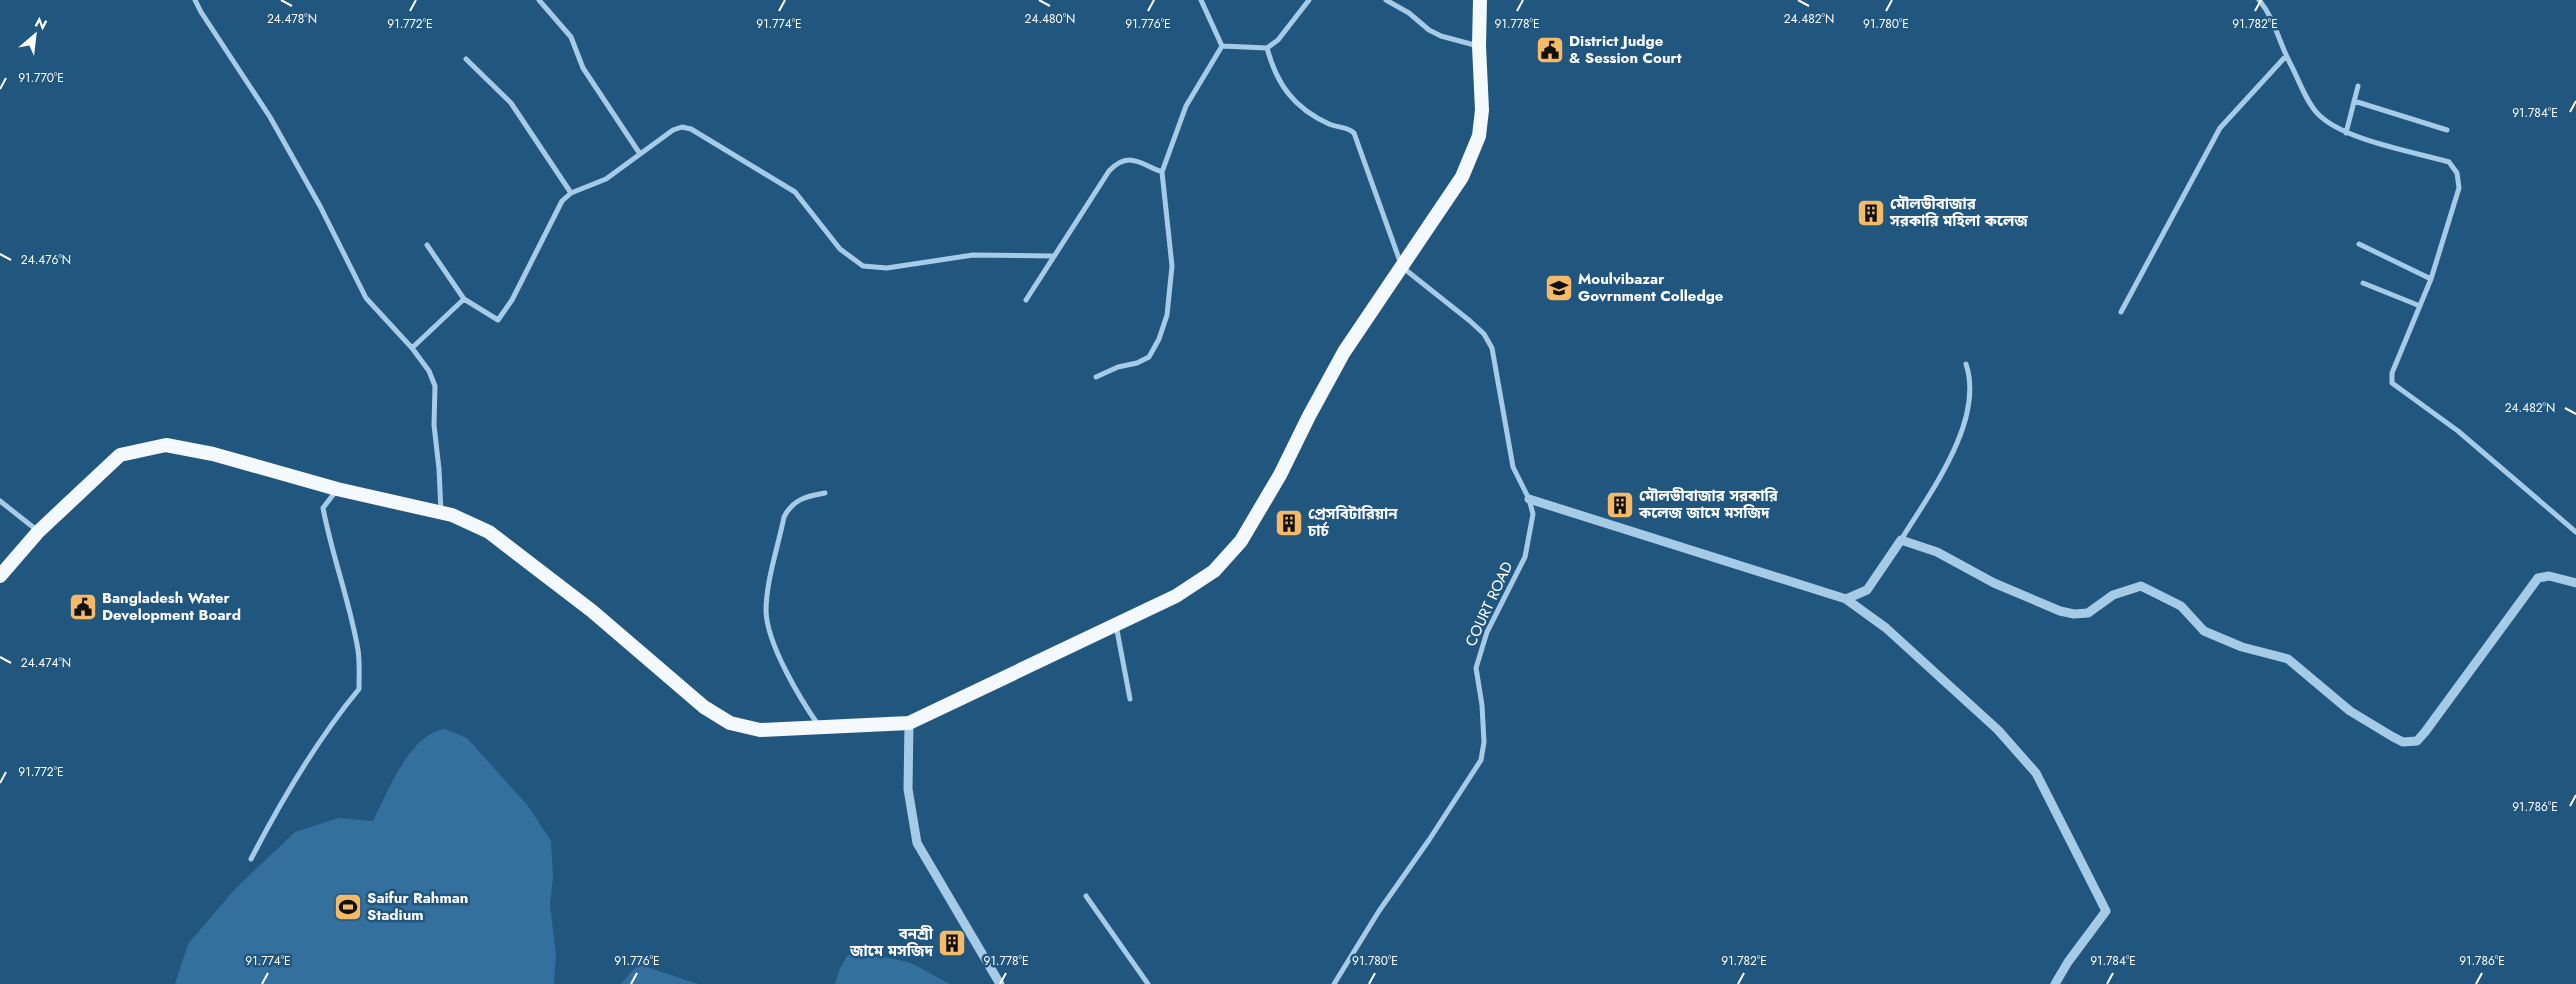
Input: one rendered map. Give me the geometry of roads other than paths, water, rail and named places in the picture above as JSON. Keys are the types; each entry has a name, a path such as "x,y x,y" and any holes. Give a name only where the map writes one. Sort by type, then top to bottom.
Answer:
{"highway":[{"path":"0,576 38,532 120,455 166,445 213,454 337,489 441,513 489,532 592,611 704,707 730,723 760,730 909,723 1176,596 1214,571 1241,541 1280,475 1309,416 1344,352 1462,177 1479,136 1482,110 1479,46 1480,0"}],"street":[{"path":"195,0 270,117 320,206 366,298 412,348 429,371 435,386 434,425 439,468 441,513"},
{"path":"538,0 571,38 583,68 640,154"},
{"path":"1201,0 1222,46"},
{"path":"1222,46 1267,48 1278,40 1309,0"},
{"path":"1386,0 1409,13 1429,30 1441,36 1479,46"},
{"path":"2259,0 2270,13 2286,56 2317,113 2329,123 2346,132 2449,162 2457,173 2459,188 2431,279 2392,372 2392,383 2458,431 2560,516 2576,532"},
{"path":"1096,377 1118,367 1137,363 1149,357 1159,339 1167,315 1172,266 1162,172 1186,106 1222,46"},
{"path":"1267,48 1274,72 1291,97 1321,120 1334,126 1350,128 1354,133 1402,267"},
{"path":"2121,312 2220,128 2286,56"},
{"path":"466,59 511,104 571,193"},
{"path":"2346,132 2358,86"},
{"path":"2354,101 2447,130"},
{"path":"427,245 464,299 498,320 512,300 562,201 571,193 606,179 674,130 682,127 691,129 795,192 840,249 868,268 887,268 974,255 1054,256"},
{"path":"1026,300 1109,171 1118,161 1128,159 1162,172"},
{"path":"2359,244 2431,279"},
{"name":"COURT ROAD","path":"1334,984 1379,911 1474,775 1481,760 1484,742 1482,705 1476,668 1487,632 1525,557 1532,514 1529,499 1513,467 1492,348 1484,334 1470,321 1402,267"},
{"path":"2363,283 2420,306"},
{"path":"412,348 464,299"},
{"path":"1846,599 1867,590 1901,540 1946,467 1968,412 1971,378 1966,364"},
{"path":"251,859 300,772 332,722 360,689 358,652 345,596 331,551 324,508 337,489"},
{"path":"820,728 800,698 769,632 766,611 784,517 789,507 803,497 825,492"},
{"path":"1529,499 1846,599 1886,628 1998,730 2036,773 2106,910 2068,962 2056,984"},
{"path":"0,501 38,532"},
{"path":"1901,540 1938,552 1994,583 2060,611 2074,614 2088,613 2113,595 2141,586 2147,588 2181,606 2204,631 2242,647 2288,659 2350,711 2403,742 2417,741 2538,578 2549,576 2576,583"},
{"path":"1116,624 1130,699"},
{"path":"909,723 908,789 918,843 1000,984"},
{"path":"1086,896 1148,984"}],"place":[{"name":"District Judge & Session Court","path":"1550,50"},
{"name":"মৌলভীবাজার সরকারি মহিলা কলেজ","path":"1871,213"},
{"name":"Moulvibazar Govrnment Colledge","path":"1559,288"},
{"name":"মৌলভীবাজার সরকারি কলেজ জামে মসজিদ","path":"1620,505"},
{"name":"প্রেসবিটারিয়ান চার্চ","path":"1289,523"},
{"name":"Bangladesh Water Development Board","path":"83,607"},
{"name":"Saifur Rahman Stadium","path":"348,907"},
{"name":"বনশ্রী জামে মসজিদ","path":"952,943"}]}
